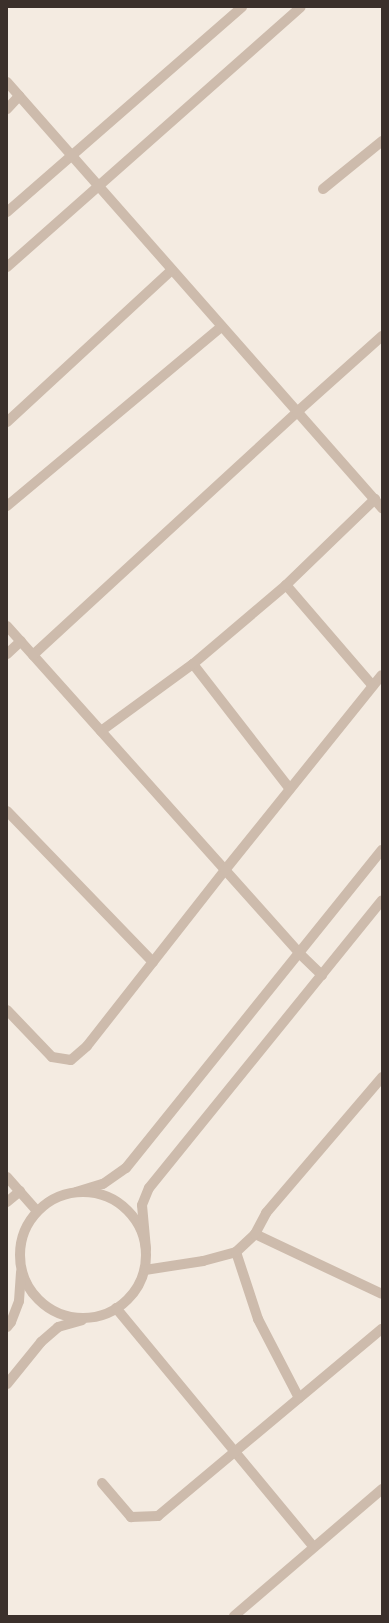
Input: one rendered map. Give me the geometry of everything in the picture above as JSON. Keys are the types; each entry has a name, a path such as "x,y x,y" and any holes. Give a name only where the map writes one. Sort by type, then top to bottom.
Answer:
{"street":[{"path":"7,212 242,7"},
{"path":"7,267 301,7"},
{"path":"7,82 382,508"},
{"path":"7,109 19,96"},
{"path":"323,189 382,140"},
{"path":"7,422 172,270"},
{"path":"7,506 222,326"},
{"path":"33,655 297,412 382,336"},
{"path":"100,731 193,664 286,585 375,499"},
{"path":"286,585 373,686"},
{"path":"7,626 299,953 322,975"},
{"path":"7,654 21,641"},
{"path":"193,664 290,789"},
{"path":"7,1010 52,1057 71,1060 87,1046 225,870 382,675"},
{"path":"9,817 153,962"},
{"path":"7,1327 11,1322 19,1300 21,1272 20,1250 25,1229 37,1211 55,1198 103,1184 126,1168 382,850"},
{"path":"7,1384 40,1342 58,1327 87,1318 107,1314 124,1303 138,1288 145,1270 146,1249 142,1205 149,1188 382,900"},
{"path":"145,1270 203,1261 236,1252 255,1234 266,1213 382,1077"},
{"path":"7,1177 37,1211"},
{"path":"7,1202 20,1191"},
{"path":"76,1192 96,1193 115,1200 131,1213 146,1249"},
{"path":"255,1234 382,1294"},
{"path":"236,1252 258,1319 299,1398"},
{"path":"21,1272 31,1291 46,1306 66,1316 87,1318"},
{"path":"116,1308 234,1453 314,1547"},
{"path":"102,1483 131,1517 158,1516 382,1328"},
{"path":"234,1616 382,1489"}]}
